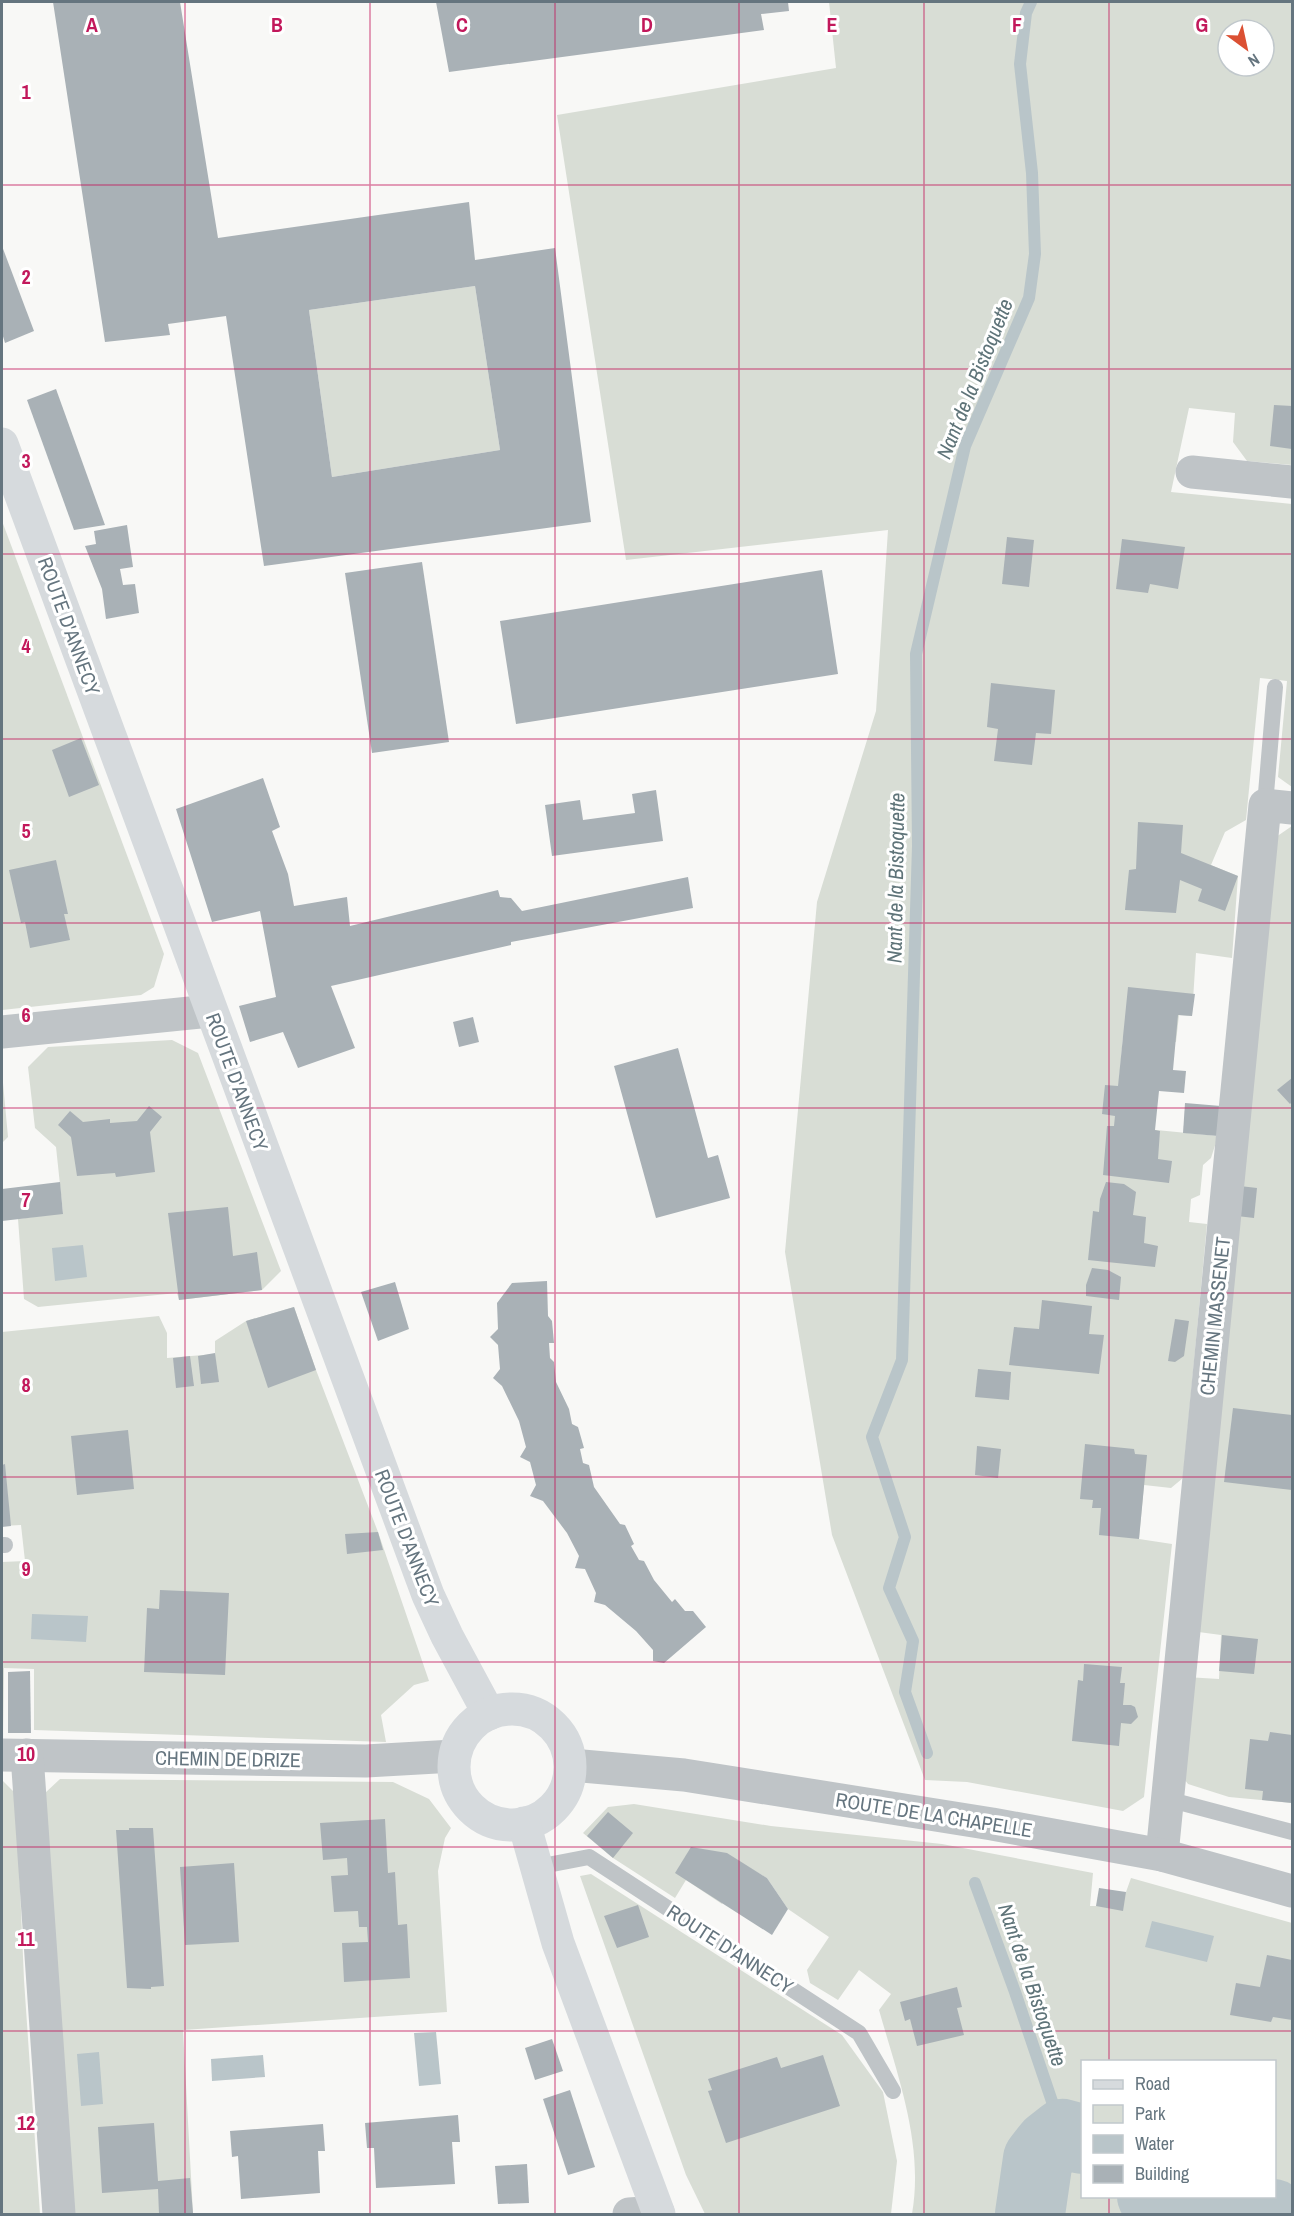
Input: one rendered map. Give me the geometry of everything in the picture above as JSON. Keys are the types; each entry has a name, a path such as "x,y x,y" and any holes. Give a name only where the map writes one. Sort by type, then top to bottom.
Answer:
{"main road":[{"name":"ROUTE D'ANNECY","path":"2,444 428,1595 489,1714"},
{"path":"505,1709 527,1711 544,1719 558,1731 568,1750 571,1765 567,1787 558,1803 543,1816 524,1824 506,1825 490,1821 474,1810 458,1789 454,1773 454,1756 460,1740 478,1720 489,1714 505,1709"},
{"path":"524,1824 558,1943 649,2214"}],"street":[{"path":"1192,472 1293,482"},
{"name":"CHEMIN MASSENET","path":"1162,1855 1279,807"},
{"path":"2,1032 210,1011"},
{"path":"14,1755 59,2214"},
{"name":"CHEMIN DE DRIZE","path":"14,1755 366,1761 454,1756"},
{"name":"ROUTE DE LA CHAPELLE","path":"571,1765 684,1775 764,1786 992,1824 1162,1855 1293,1891"}],"lane":[{"path":"1275,687 1279,807"},
{"path":"1167,1799 1293,1832"},
{"name":"ROUTE D'ANNECY","path":"537,1867 589,1857 859,2033 893,2091"}],"green space":[{"path":"829,2 1292,2 1292,465 1247,461 1233,442 1235,413 1189,408 1171,492 1292,504 1292,787 1278,777 1287,681 1260,678 1246,820 1225,832 1211,865 1238,876 1232,958 1196,953 1192,1016 1179,1015 1176,1042 1123,1037 1115,1126 1218,1136 1211,1158 1203,1165 1200,1195 1191,1199 1189,1222 1207,1224 1183,1478 1171,1488 1144,1485 1139,1539 1172,1544 1144,1797 1123,1811 967,1782 925,1780 832,1535 785,1252 817,902 876,711 888,530 626,560 557,115 836,68"},
{"path":"475,286 500,450 332,477 309,310"},
{"path":"2,521 164,954 154,987 141,995 2,1010"},
{"path":"1292,826 1292,1803 1229,1797 1188,1784 1178,1771 1186,1677 1219,1679 1221,1635 1191,1631 1276,837"},
{"path":"172,1040 198,1053 281,1271 262,1290 179,1300 177,1293 38,1307 24,1299 18,1219 63,1213 56,1147 35,1128 28,1067 48,1047"},
{"path":"2,1072 8,1137 2,1143"},
{"path":"294,1307 378,1532 429,1681 414,1685 381,1715 386,1742 34,1730 34,1669 4,1668 2,1742 2,1562 25,1561 21,1525 2,1526 2,1332 159,1316 167,1333 167,1358 215,1354 215,1341 246,1321"},
{"path":"60,1779 393,1782 429,1799 451,1828 445,1838 438,1871 447,2012 183,2030 193,2213 71,2214 44,1794"},
{"path":"2,1780 16,1794 24,1980 40,2214 2,2214"},
{"path":"634,1804 771,1826 942,1844 1093,1873 1090,1906 1096,1906 1126,1892 1131,1878 1292,1923 1292,2214 912,2214 915,2162 912,2137 901,2086 879,2010 891,1994 859,1970 838,2000 810,1983 807,1970 829,1937 788,1909 767,1878 746,1866 722,1904 686,1880 675,1898 613,1858 583,1833 608,1807"},
{"path":"591,1874 842,2035 883,2092 897,2161 891,2214 705,2214 686,2175 580,1876"}],"water":[{"path":"83,1245 87,1277 55,1281 52,1248"},
{"path":"32,1614 88,1616 86,1642 31,1639"},
{"path":"1152,1921 1214,1936 1207,1962 1145,1947"},
{"path":"436,2032 441,2084 419,2086 414,2033"},
{"path":"99,2052 103,2104 81,2106 77,2054"},
{"path":"263,2055 265,2077 212,2081 211,2059"}],"building":[{"path":"53,2 180,2 218,238 469,202 475,260 555,248 591,522 264,566 226,316 168,324 170,335 105,342","holes":["475,286 500,450 332,477 309,310"]},
{"path":"436,2 788,2 789,11 761,14 764,30 449,72"},
{"path":"2,246 34,331 5,343 2,333"},
{"path":"56,389 105,525 74,530 27,400"},
{"path":"1274,405 1292,406 1292,449 1270,446"},
{"path":"127,525 133,567 120,569 123,585 135,584 139,613 106,619 102,589 85,546 96,544 94,531"},
{"path":"1007,537 1034,540 1029,587 1002,584"},
{"path":"1122,539 1185,547 1178,589 1150,584 1148,593 1116,589"},
{"path":"422,562 449,742 372,753 345,573"},
{"path":"822,570 838,674 516,724 500,621"},
{"path":"991,683 1055,690 1051,734 1036,733 1032,765 994,761 998,729 987,727"},
{"path":"81,738 99,785 69,797 52,750"},
{"path":"263,778 280,827 272,831 288,874 294,906 347,897 350,926 498,890 500,897 511,898 522,911 688,877 693,908 511,942 511,945 331,986 355,1048 298,1068 283,1032 250,1042 239,1006 276,997 260,911 212,922 176,809"},
{"path":"656,790 663,841 552,856 545,805 580,800 583,820 635,813 632,794"},
{"path":"1138,822 1183,825 1181,853 1238,876 1225,911 1198,901 1202,889 1180,880 1176,913 1125,910 1129,870 1136,869"},
{"path":"56,860 68,914 64,914 70,940 30,948 25,922 21,923 9,870"},
{"path":"1128,987 1195,994 1192,1016 1178,1015 1173,1070 1186,1071 1184,1093 1159,1091 1155,1130 1160,1131 1158,1159 1172,1161 1169,1183 1103,1175 1107,1126 1114,1126 1115,1116 1102,1114 1105,1085 1118,1086"},
{"path":"473,1017 479,1042 459,1047 453,1022"},
{"path":"678,1048 708,1158 718,1155 730,1198 656,1218 614,1066"},
{"path":"1292,1078 1292,1102 1290,1104 1277,1090"},
{"path":"1185,1103 1221,1106 1218,1136 1183,1133"},
{"path":"149,1106 162,1117 150,1132 155,1172 116,1177 115,1173 77,1176 71,1137 58,1125 70,1111 83,1122 110,1119 110,1123 137,1121"},
{"path":"60,1182 63,1214 2,1221 2,1189"},
{"path":"1106,1182 1124,1184 1136,1192 1133,1215 1146,1217 1144,1243 1158,1246 1155,1267 1088,1260 1093,1211 1099,1212 1100,1199"},
{"path":"1240,1186 1257,1188 1254,1218 1237,1216"},
{"path":"228,1207 233,1256 257,1252 262,1290 179,1300 168,1213"},
{"path":"1092,1268 1108,1270 1121,1277 1119,1300 1086,1296 1086,1285"},
{"path":"547,1281 548,1316 552,1321 554,1343 549,1343 550,1358 554,1362 556,1382 569,1409 572,1424 578,1427 584,1448 580,1449 583,1463 589,1465 594,1487 620,1524 625,1525 634,1544 631,1546 639,1560 644,1561 654,1580 672,1602 675,1599 685,1611 693,1611 706,1627 664,1663 653,1661 653,1650 636,1631 605,1605 594,1602 596,1593 585,1569 575,1568 579,1556 567,1533 543,1501 530,1496 536,1485 530,1462 520,1457 526,1447 519,1421 502,1386 493,1378 500,1369 498,1345 490,1337 498,1329 497,1303 512,1283"},
{"path":"395,1282 409,1329 378,1341 361,1292"},
{"path":"1042,1300 1092,1306 1089,1334 1104,1335 1099,1374 1009,1365 1014,1327 1039,1329"},
{"path":"294,1307 316,1370 268,1388 246,1321"},
{"path":"1175,1319 1189,1321 1184,1356 1175,1362 1168,1361"},
{"path":"215,1353 219,1382 201,1384 198,1356"},
{"path":"190,1356 194,1386 176,1388 173,1358"},
{"path":"978,1369 1011,1372 1009,1400 975,1397"},
{"path":"1233,1408 1292,1415 1292,1490 1224,1482"},
{"path":"128,1430 134,1489 77,1495 71,1436"},
{"path":"1085,1444 1134,1449 1135,1454 1147,1455 1139,1539 1099,1535 1101,1508 1092,1508 1093,1500 1080,1499"},
{"path":"977,1446 1001,1449 998,1478 975,1475"},
{"path":"5,1464 11,1526 2,1527 2,1465"},
{"path":"378,1532 383,1550 347,1554 345,1534"},
{"path":"160,1590 229,1593 225,1675 144,1672 147,1608 159,1609"},
{"path":"1222,1635 1258,1639 1254,1674 1219,1671"},
{"path":"1084,1664 1122,1667 1120,1683 1125,1683 1123,1705 1135,1707 1138,1717 1131,1724 1121,1723 1119,1746 1072,1741 1078,1680 1083,1681"},
{"path":"30,1671 31,1733 8,1733 8,1672"},
{"path":"1270,1732 1292,1735 1292,1803 1262,1800 1263,1791 1245,1789 1250,1739 1268,1741"},
{"path":"608,1812 633,1833 613,1858 587,1836"},
{"path":"385,1819 388,1873 395,1872 398,1925 407,1924 410,1978 344,1982 342,1943 368,1942 367,1927 359,1927 358,1911 334,1912 331,1876 348,1875 347,1858 323,1860 320,1823"},
{"path":"129,1828 153,1828 164,1986 151,1987 151,1989 127,1988 116,1830 129,1830"},
{"path":"691,1847 727,1853 767,1878 788,1909 772,1935 675,1873"},
{"path":"234,1863 239,1942 185,1945 180,1867"},
{"path":"1099,1888 1126,1892 1123,1911 1096,1906"},
{"path":"638,1905 649,1937 617,1948 604,1916"},
{"path":"1267,1955 1292,1960 1292,2020 1273,2017 1271,2022 1230,2015 1236,1983 1260,1987"},
{"path":"957,1987 962,2007 957,2008 964,2035 917,2046 910,2019 905,2021 900,2002"},
{"path":"552,2039 563,2071 535,2080 525,2048"},
{"path":"823,2055 840,2106 726,2143 708,2091 712,2090 708,2079 777,2057 781,2068"},
{"path":"570,2090 595,2167 568,2175 543,2099"},
{"path":"458,2115 460,2142 452,2142 455,2184 376,2188 374,2148 367,2148 365,2123"},
{"path":"154,2123 158,2181 190,2178 193,2213 159,2214 158,2189 102,2193 98,2127"},
{"path":"323,2124 325,2151 318,2151 320,2193 241,2199 238,2156 232,2157 230,2131"},
{"path":"527,2164 529,2203 498,2204 495,2166"}],"waterway":[{"name":"Nant de la Bistoquette","path":"927,1753 905,1692 913,1641 889,1588 905,1537 872,1437 902,1360 918,846 916,654 965,446 1029,298 1035,254 1032,173 1020,64 1026,13 1031,2"},
{"name":"Nant de la Bistoquette","path":"975,1883 1063,2134"},
{"path":"1030,2214 1038,2159 1049,2145 1063,2134 1081,2139"},
{"path":"1156,2198 1180,2207 1201,2211 1273,2214"}]}
